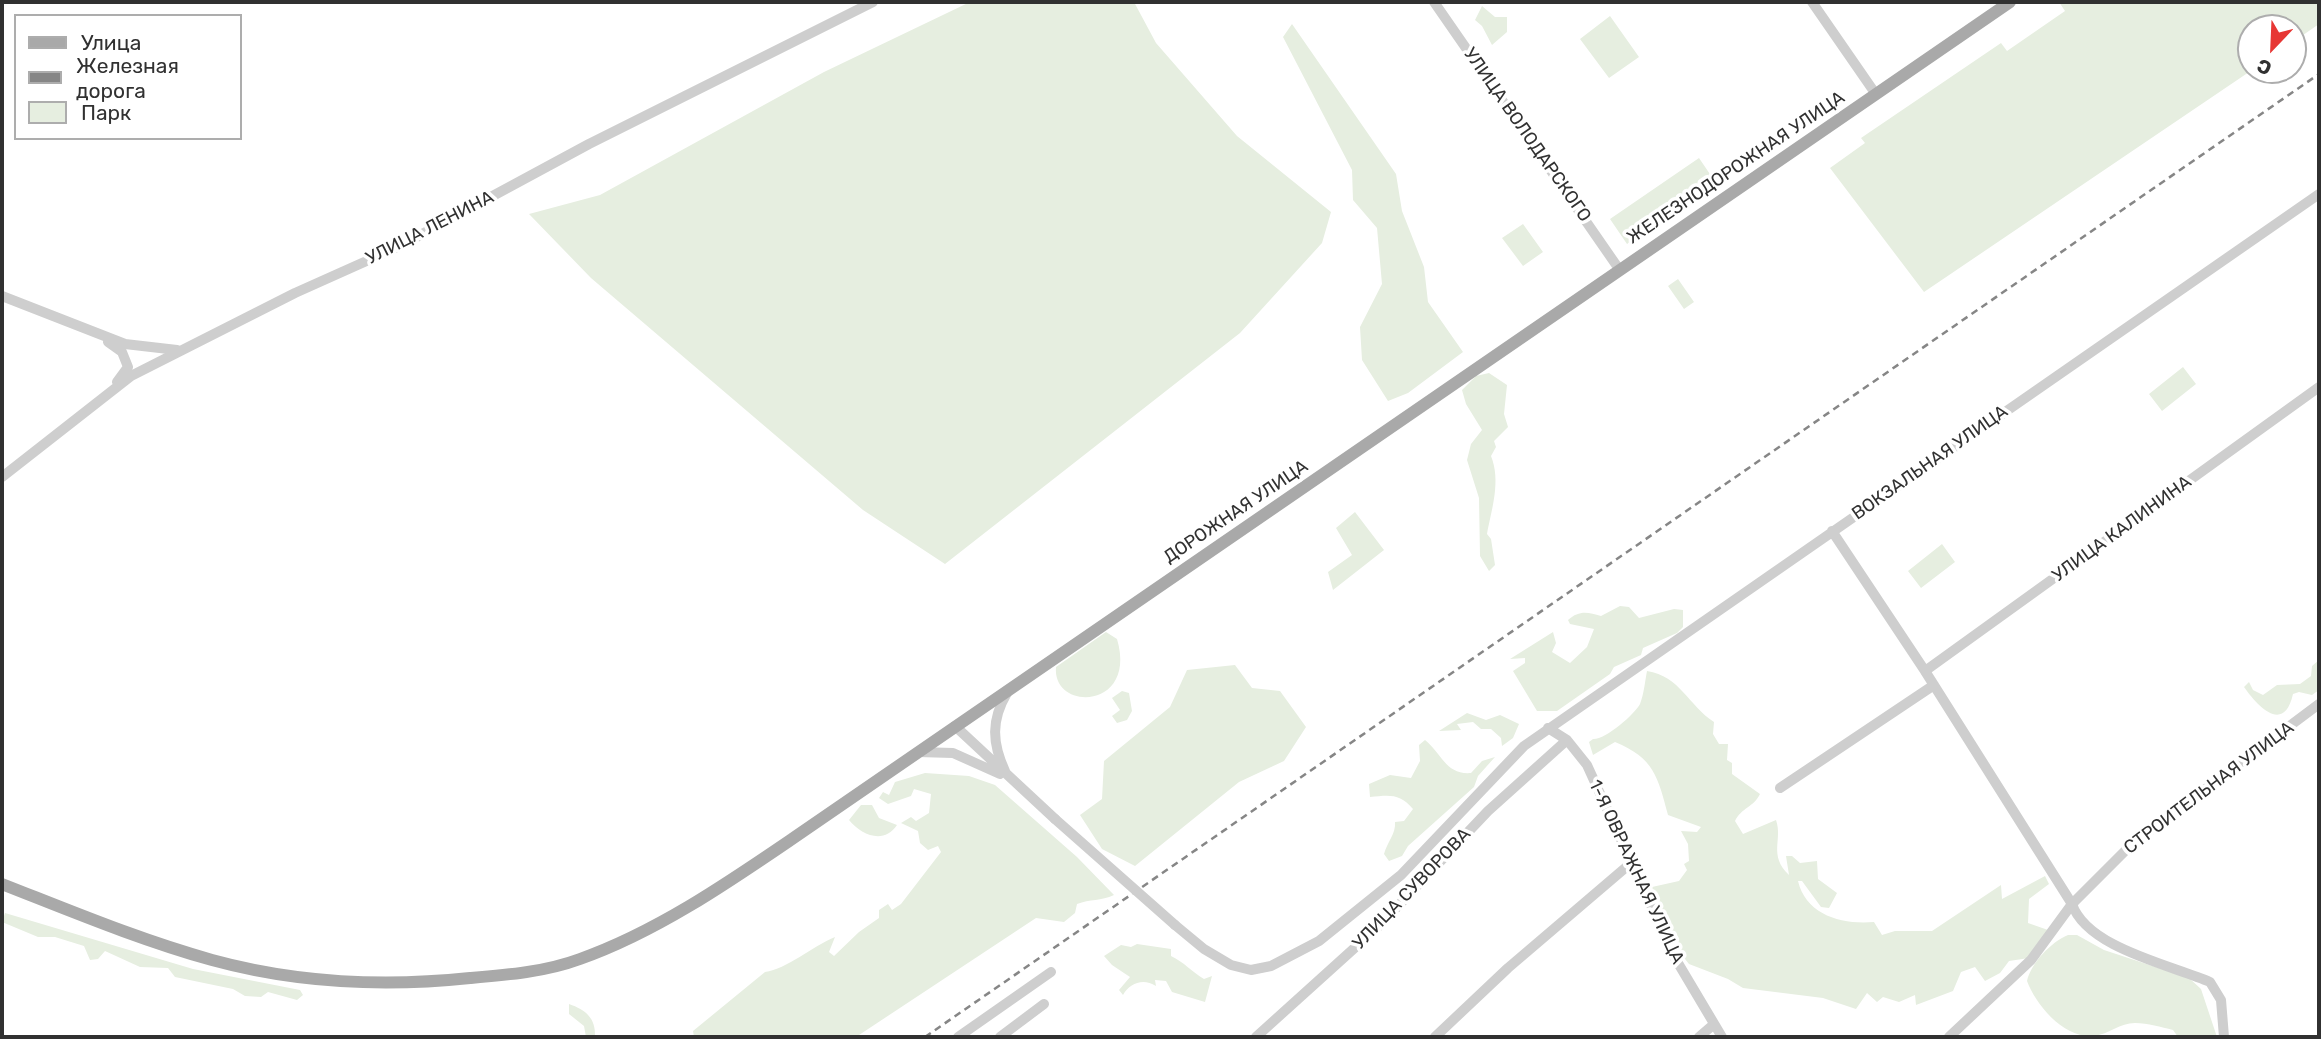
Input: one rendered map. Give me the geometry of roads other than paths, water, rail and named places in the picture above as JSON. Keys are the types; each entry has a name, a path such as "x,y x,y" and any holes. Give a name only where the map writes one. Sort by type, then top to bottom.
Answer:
{"main road":[{"name":"ЖЕЛЕЗНОДОРОЖНАЯ УЛИЦА","path":"1482,365 2010,2"},
{"name":"ДОРОЖНАЯ УЛИЦА","path":"2,884 212,960 321,980 446,981 507,975 580,959 690,905 1482,365"}],"street":[{"name":"УЛИЦА ЛЕНИНА","path":"2,477 114,388 178,350 400,246 589,144 873,2"},
{"name":"УЛИЦА ВОЛОДАРСКОГО","path":"1434,2 1619,269"},
{"path":"1812,2 1875,93"},
{"name":"ВОКЗАЛЬНАЯ УЛИЦА","path":"1008,778 1204,949 1231,965 1251,970 1271,966 1296,955 1346,922 1401,875 1524,746 2319,194"},
{"path":"2,296 99,335 149,349 178,350"},
{"path":"99,335 122,352 128,367 114,388"},
{"name":"УЛИЦА КАЛИНИНА","path":"1925,671 2319,387"},
{"path":"1832,531 1934,685 2072,904 2076,915 2101,936 2138,956 2210,982 2221,1000 2224,1037"},
{"path":"1780,788 1934,685"},
{"path":"1008,778 994,738 995,720 1010,688"},
{"name":"СТРОИТЕЛЬНАЯ УЛИЦА","path":"1949,1037 2031,960 2072,904 2132,844 2319,704"},
{"path":"956,726 1008,778"},
{"name":"1-Я ОВРАЖНАЯ УЛИЦА","path":"1545,731 1567,740 1587,765 1675,958 1722,1037"},
{"name":"УЛИЦА СУВОРОВА","path":"1256,1037 1380,925 1488,811 1567,740"},
{"path":"918,752 954,753 1008,778"},
{"path":"1435,1037 1508,968 1631,863"},
{"path":"958,1037 1051,972"},
{"path":"1000,1037 1044,1004"},
{"path":"1699,1037 1713,1025"}],"railway":[{"path":"925,1037 2319,74"}]}
